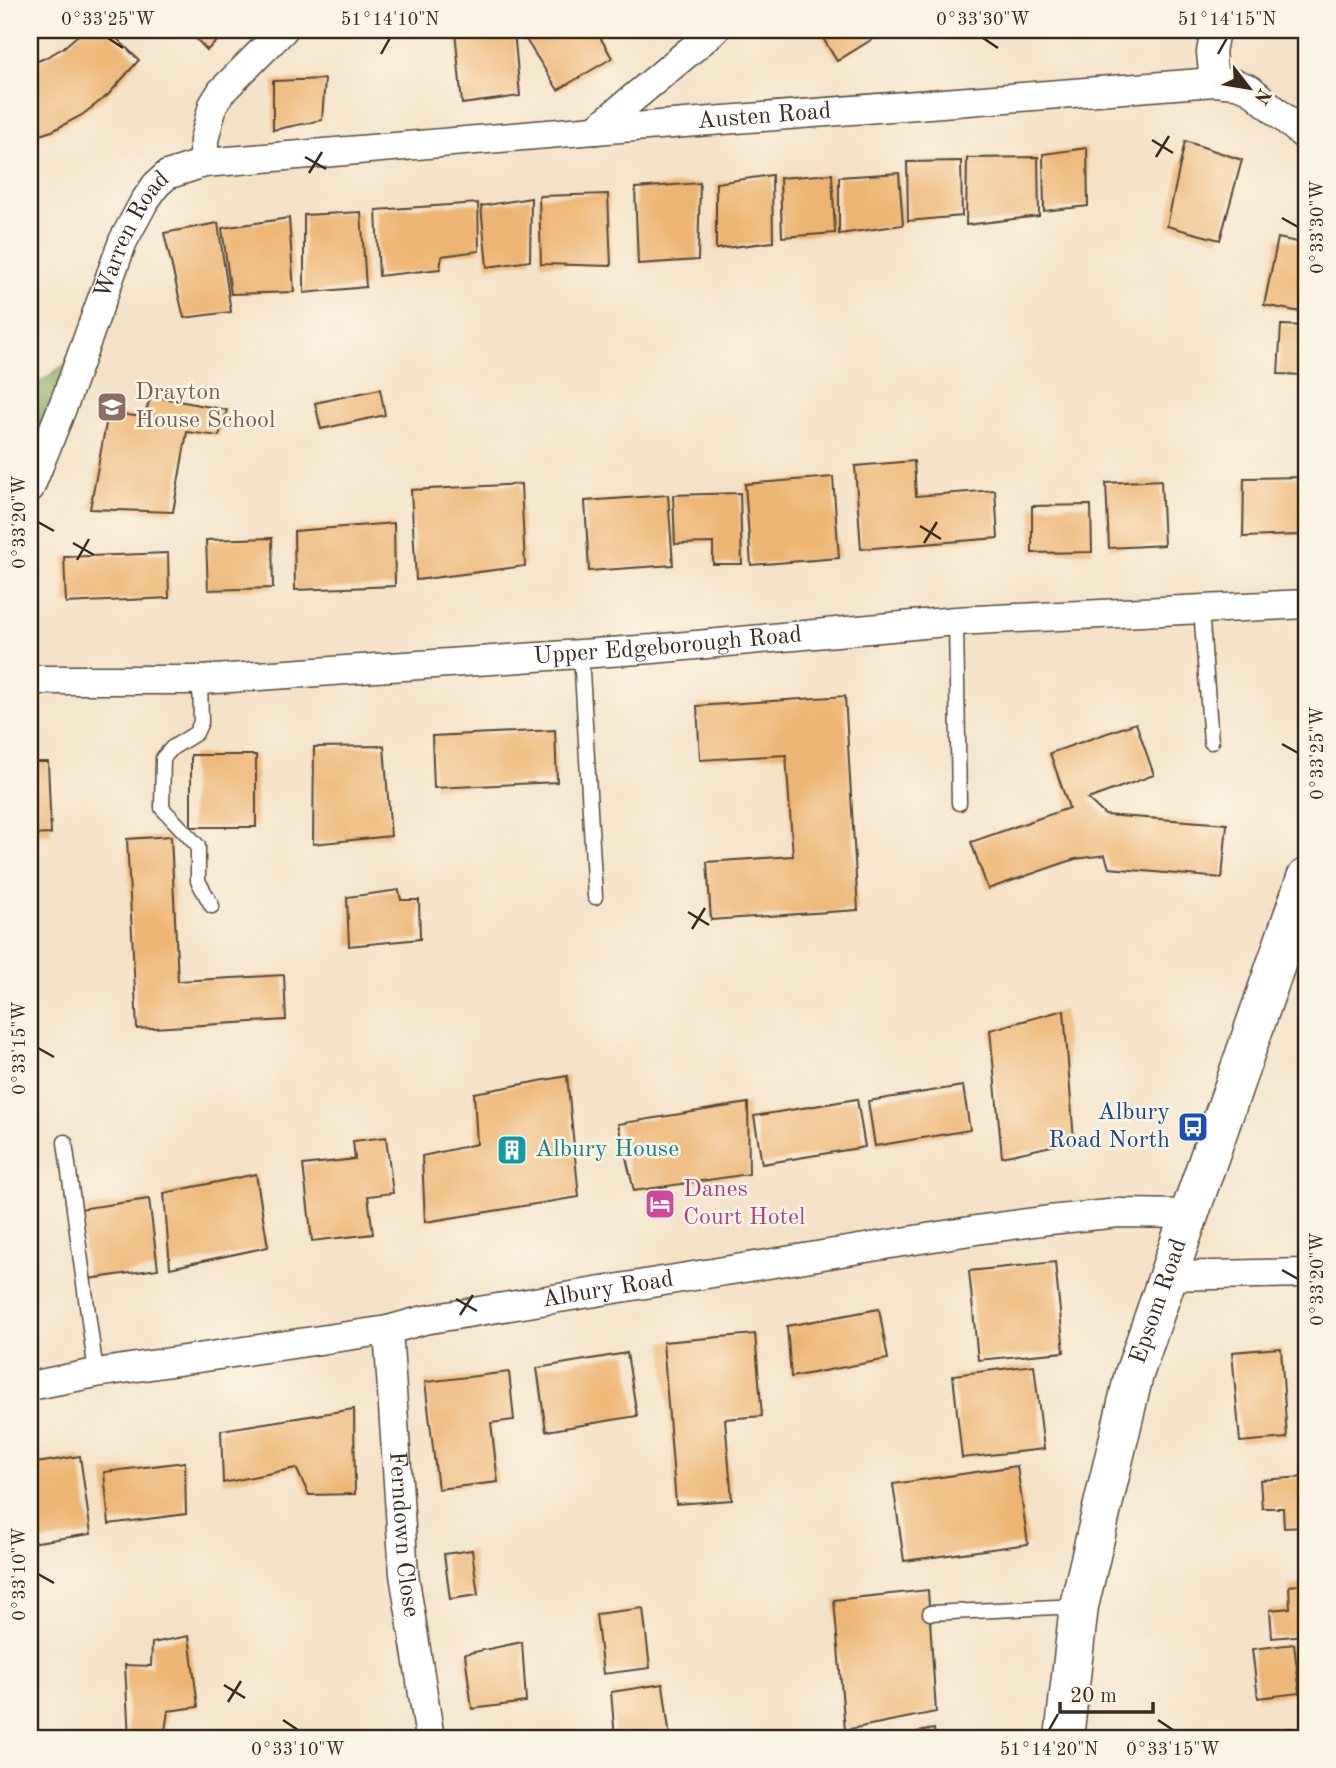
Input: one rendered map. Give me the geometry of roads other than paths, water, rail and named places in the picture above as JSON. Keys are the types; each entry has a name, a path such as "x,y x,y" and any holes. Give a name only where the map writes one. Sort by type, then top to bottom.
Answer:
{"main road":[{"name":"Epsom Road","path":"1064,1738 1079,1606 1134,1374 1306,878"}],"street":[{"name":"Warren Road","path":"30,488 123,241 144,202 167,175 204,163 206,125 213,105 221,92 283,30"},
{"path":"595,130 715,30"},
{"path":"1214,82 1211,52 1215,30"},
{"name":"Austen Road","path":"204,163 1214,82 1236,84 1250,89 1306,137"},
{"name":"Upper Edgeborough Road","path":"30,680 200,680 653,649 956,621 1306,604"},
{"name":"Albury Road","path":"30,1386 96,1373 388,1329 424,1320 988,1229 1119,1213 1189,1214"},
{"path":"1168,1276 1306,1273"},
{"name":"Ferndown Close","path":"388,1329 404,1574 430,1738"}],"lane":[{"path":"1201,609 1211,742"},
{"path":"956,621 959,803"},
{"path":"581,654 595,897"},
{"path":"200,680 201,722 196,733 172,748 163,758 162,808 198,846 198,881 212,906"},
{"path":"65,1142 96,1373"},
{"path":"930,1613 1079,1606"}],"place":[{"name":"Drayton House School","path":"112,407"},
{"name":"Albury Road North","path":"1193,1127"},
{"name":"Albury House","path":"512,1150"},
{"name":"Danes Court Hotel","path":"660,1204"}]}
